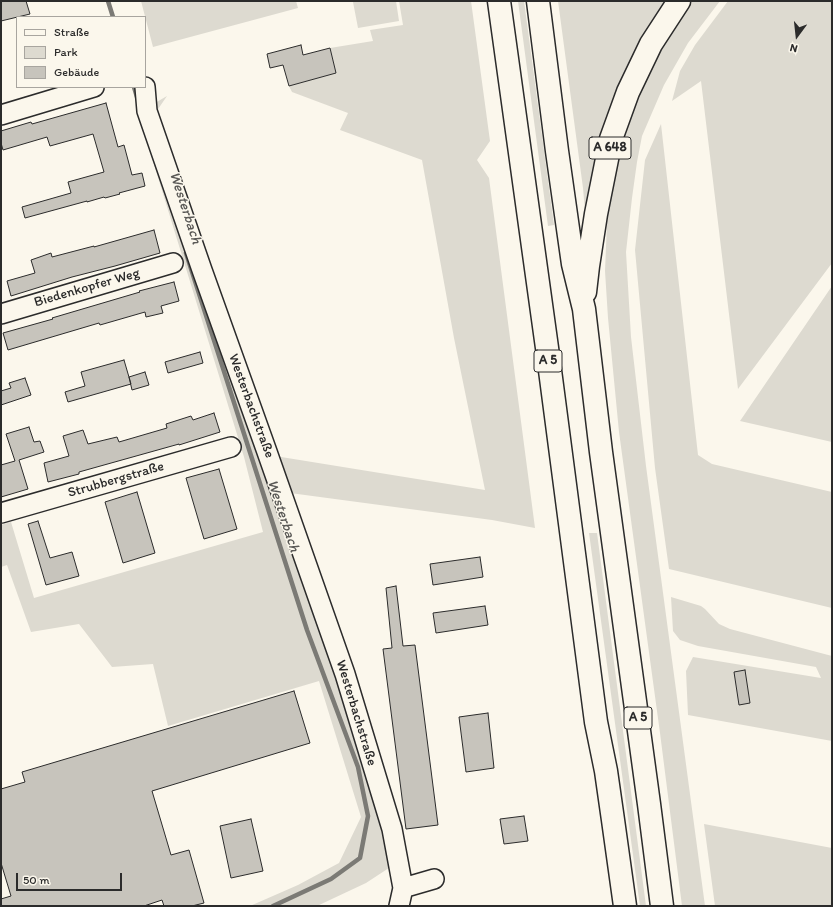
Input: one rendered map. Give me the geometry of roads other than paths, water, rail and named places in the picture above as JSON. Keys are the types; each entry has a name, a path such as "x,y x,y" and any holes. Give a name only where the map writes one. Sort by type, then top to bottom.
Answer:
{"highway":[{"name":"A 5","path":"499,1 549,363 596,722 614,820 625,906"},
{"name":"A 5","path":"538,1 573,264 584,309 602,459 650,804 662,906"},
{"name":"A 648","path":"584,309 588,266 596,214 611,139 628,92 651,44 679,1"}],"street":[{"path":"1,115 91,88"},
{"name":"Westerbachstraße","path":"145,88 147,111 345,674 392,829 403,888 399,906"},
{"name":"Biedenkopfer Weg","path":"1,314 173,263"},
{"name":"Strubbergstraße","path":"1,513 231,446"},
{"path":"403,888 434,879"}],"waterway":[{"name":"Westerbach","path":"108,1 113,16"},
{"name":"Westerbach","path":"134,88 137,97"},
{"name":"Westerbach","path":"186,253 307,630 358,767 368,816 360,858 331,879 273,906"}]}
